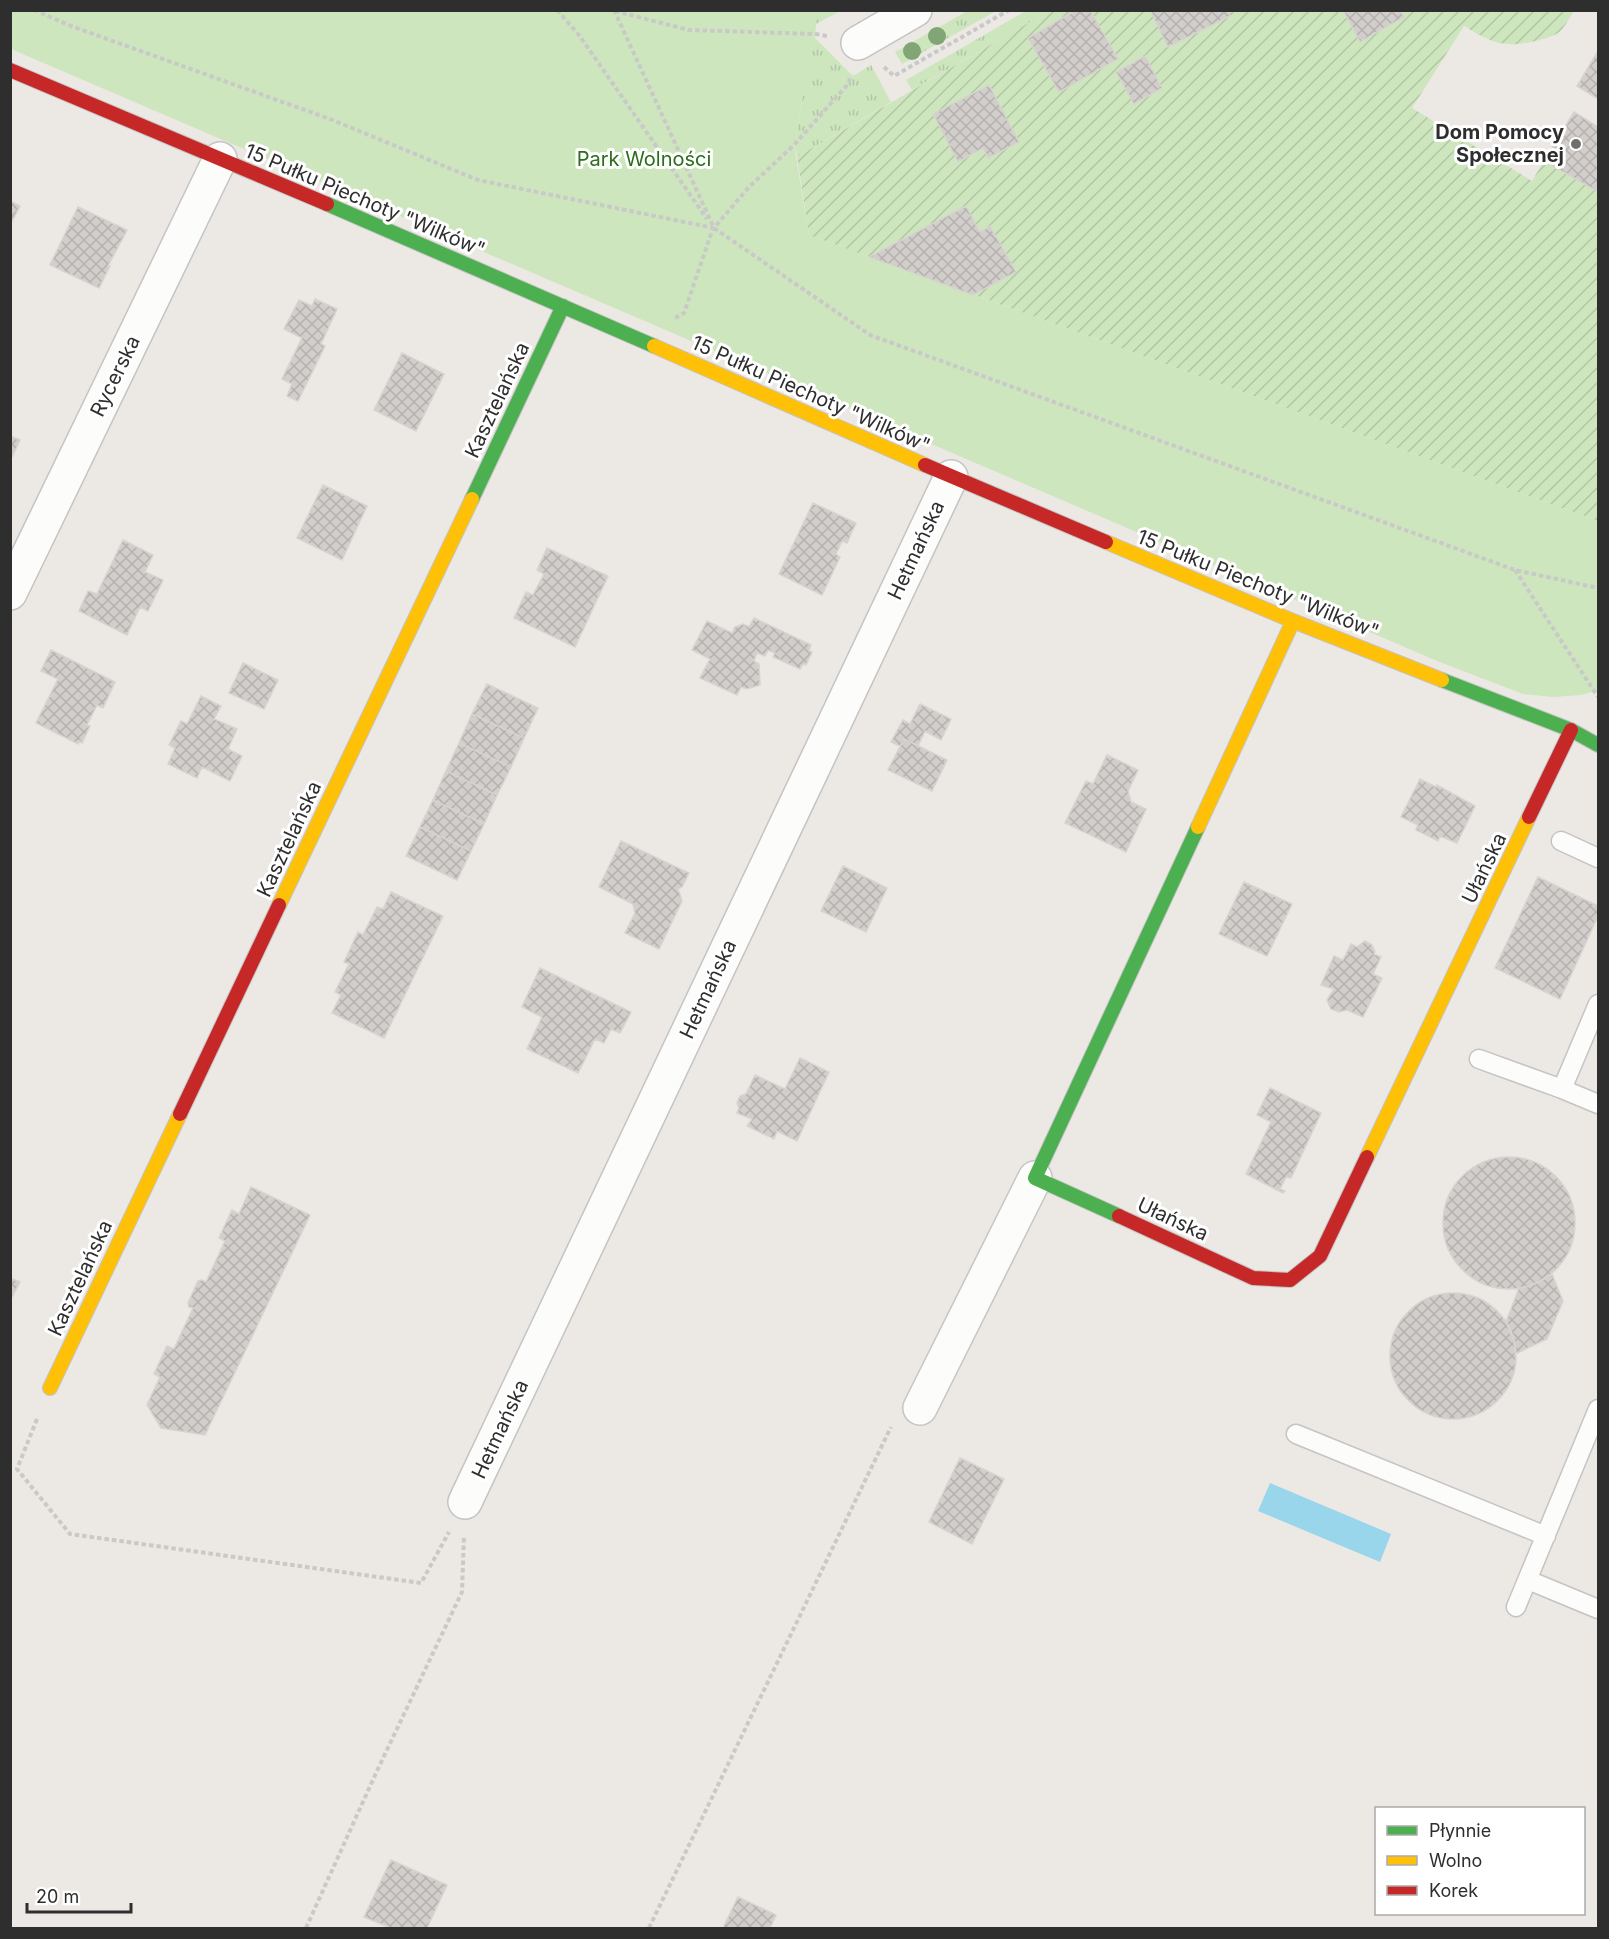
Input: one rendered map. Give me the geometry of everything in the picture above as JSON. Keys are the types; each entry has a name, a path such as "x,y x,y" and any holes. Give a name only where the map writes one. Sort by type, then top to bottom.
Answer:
{"street":[{"path":"858,43 915,10"},
{"name":"15 Pułku Piechoty \"Wilków\"","path":"10,70 564,306 951,477 1293,621 1571,730 1599,745"},
{"name":"Rycerska","path":"10,594 220,159"},
{"name":"Kasztelańska","path":"50,1388 564,306"},
{"name":"Hetmańska","path":"465,1502 951,477"},
{"path":"920,1408 1035,1178 1293,621"},
{"path":"1571,730 1589,724"},
{"name":"Ułańska","path":"1035,1178 1253,1278 1290,1280 1320,1256 1571,730"}],"lane":[{"path":"1561,842 1599,858"},
{"path":"1562,1089 1599,1004"},
{"path":"1479,1059 1599,1104"},
{"path":"1516,1607 1599,1409"},
{"path":"1296,1434 1546,1536"},
{"path":"1528,1580 1599,1609"}],"path":[{"path":"34,10 70,26 330,119 478,180 714,228"},
{"path":"557,10 579,35 714,228 870,334 1515,570 1599,588"},
{"path":"614,11 689,30 816,34 858,43 894,76 1009,10"},
{"path":"614,11 714,228"},
{"path":"684,313 714,228 749,187 794,145 849,82 858,43"},
{"path":"1515,570 1599,697"},
{"path":"50,1388 17,1469 70,1534 421,1583 465,1502"},
{"path":"649,1929 891,1427"},
{"path":"306,1929 376,1773 462,1592 465,1502"}],"green space":[{"name":"Park Wolności","path":"11,10 814,11 816,24 794,145 809,235 1598,521 1598,690 1581,695 1553,697 1523,694 1437,661 11,49"},
{"path":"969,10 996,11 902,64 895,52"},
{"path":"803,11 840,11 816,24 815,38 853,76 871,65 891,102 797,157 794,145 812,46"},
{"path":"1026,11 1049,11 912,90 906,80"},
{"path":"1049,11 1574,11 1558,33 1521,44 1496,42 1464,26 1412,108 1532,181 1544,161 1598,191 1598,521 809,235 797,157"}],"water":[{"path":"1270,1483 1391,1534 1380,1562 1258,1511"}],"building":[{"path":"1076,10 1090,10 1118,59 1059,92 1028,38"},
{"path":"1150,10 1228,10 1230,16 1168,47"},
{"path":"1343,10 1400,10 1404,17 1360,42"},
{"name":"Dom Pomocy Społecznej","path":"1598,51 1598,99 1577,86"},
{"path":"1145,56 1162,88 1134,104 1116,72"},
{"path":"989,85 1019,142 988,158 983,148 958,162 933,114"},
{"name":"Dom Pomocy Społecznej","path":"1574,112 1598,127 1598,192 1544,161"},
{"path":"10,201 20,206 10,225"},
{"path":"966,206 980,232 990,226 1016,272 973,295 869,257"},
{"path":"78,207 127,230 99,288 50,265"},
{"path":"315,299 337,309 321,344 325,346 298,401 287,396 292,384 282,379 302,338 284,329 299,300 312,306"},
{"path":"402,353 444,374 416,431 374,410"},
{"path":"10,436 20,440 12,457 10,457"},
{"path":"323,485 367,506 342,560 297,538"},
{"path":"813,503 856,523 847,543 842,541 836,554 840,557 822,595 779,574"},
{"path":"123,540 153,555 145,572 163,580 148,611 140,607 127,635 79,611 88,591 97,594"},
{"path":"547,548 608,576 575,647 514,618 526,592 533,595 544,574 537,570"},
{"path":"754,618 811,645 809,651 812,652 806,665 803,664 800,669 773,657 775,653 768,650 765,656 757,653 754,661 759,664 760,685 747,689 741,687 737,695 700,678 710,659 692,650 707,621 732,633 735,627 743,624 749,627"},
{"path":"51,650 115,682 103,708 97,705 87,725 90,726 82,743 80,741 78,744 36,723 58,679 41,671"},
{"path":"243,663 278,680 264,709 229,693"},
{"path":"487,684 538,708 524,738 472,714"},
{"path":"201,696 221,706 214,719 237,729 228,749 242,756 230,781 202,767 197,778 168,764 175,748 169,745 181,721 187,724"},
{"path":"920,704 951,719 941,740 925,731 918,746 904,739 900,746 891,742 903,720 910,724"},
{"path":"472,714 524,738 511,767 459,743"},
{"path":"904,739 947,760 932,791 888,770"},
{"path":"459,743 511,767 497,795 446,771"},
{"path":"1107,755 1138,770 1128,791 1131,802 1146,809 1126,852 1065,823 1086,781 1093,784"},
{"path":"446,771 497,795 484,824 433,800"},
{"path":"1420,779 1436,787 1437,785 1475,806 1457,843 1440,836 1438,841 1416,830 1418,825 1401,817"},
{"path":"433,800 484,824 471,851 420,827"},
{"path":"420,827 471,851 457,880 406,856"},
{"path":"621,841 689,873 682,887 678,889 682,901 659,949 625,933 635,913 633,904 599,887"},
{"path":"843,866 887,888 866,932 821,911"},
{"path":"1538,877 1598,906 1598,916 1560,999 1495,968"},
{"path":"1244,882 1292,904 1267,956 1219,934"},
{"path":"391,892 443,916 384,1038 332,1013 341,995 335,992 349,964 344,962 358,932 363,935 377,907 383,909"},
{"path":"1365,941 1372,945 1374,954 1381,957 1373,974 1382,978 1363,1017 1347,1010 1339,1012 1331,1009 1327,1000 1334,989 1321,985 1334,956 1343,960 1351,944 1357,947"},
{"path":"540,968 631,1012 620,1033 611,1029 604,1043 595,1039 578,1073 527,1049 542,1017 522,1007"},
{"path":"800,1058 829,1072 797,1141 777,1131 774,1139 747,1126 752,1119 737,1113 739,1108 737,1103 740,1096 746,1094 755,1075 785,1089"},
{"path":"1270,1088 1321,1113 1291,1178 1286,1177 1280,1189 1285,1191 1283,1193 1246,1174 1271,1122 1257,1115"},
{"path":"1509,1157 1534,1162 1556,1176 1570,1198 1575,1223 1570,1248 1556,1270 1534,1284 1509,1289 1484,1284 1462,1270 1448,1248 1443,1223 1448,1198 1462,1176 1484,1162"},
{"path":"251,1187 310,1215 205,1435 161,1428 147,1405 160,1377 154,1374 167,1346 174,1349 193,1308 189,1307 188,1303 198,1281 206,1282 225,1241 219,1238 232,1210 239,1214"},
{"path":"1552,1274 1563,1301 1547,1339 1515,1354 1514,1342 1506,1322 1519,1288 1530,1286"},
{"path":"10,1278 20,1282 10,1301"},
{"path":"1453,1293 1477,1298 1497,1312 1511,1332 1516,1356 1511,1380 1497,1400 1477,1414 1453,1419 1429,1414 1409,1400 1395,1380 1390,1356 1395,1332 1409,1312 1429,1298"},
{"path":"960,1458 1004,1479 972,1544 929,1522"},
{"path":"391,1860 447,1885 427,1928 391,1928 364,1917"},
{"path":"738,1897 776,1915 770,1928 723,1928"}],"traffic: fast":[{"path":"327,204 654,346"},
{"path":"472,499 563,306"},
{"path":"1442,680 1571,730 1598,745"},
{"path":"1119,1216 1035,1178 1198,827"}],"traffic: slow":[{"path":"654,346 925,465"},
{"path":"279,905 472,499"},
{"path":"1106,542 1293,621 1442,680"},
{"path":"1198,827 1293,621"},
{"path":"1367,1157 1529,817"},
{"path":"50,1388 180,1114"}],"traffic: jam":[{"path":"10,70 327,204"},
{"path":"925,465 1106,542"},
{"path":"1529,817 1571,730"},
{"path":"180,1114 279,905"},
{"path":"1119,1216 1253,1278 1290,1280 1320,1256 1367,1157"}],"place":[{"name":"Dom Pomocy Społecznej","path":"1576,144"}]}
